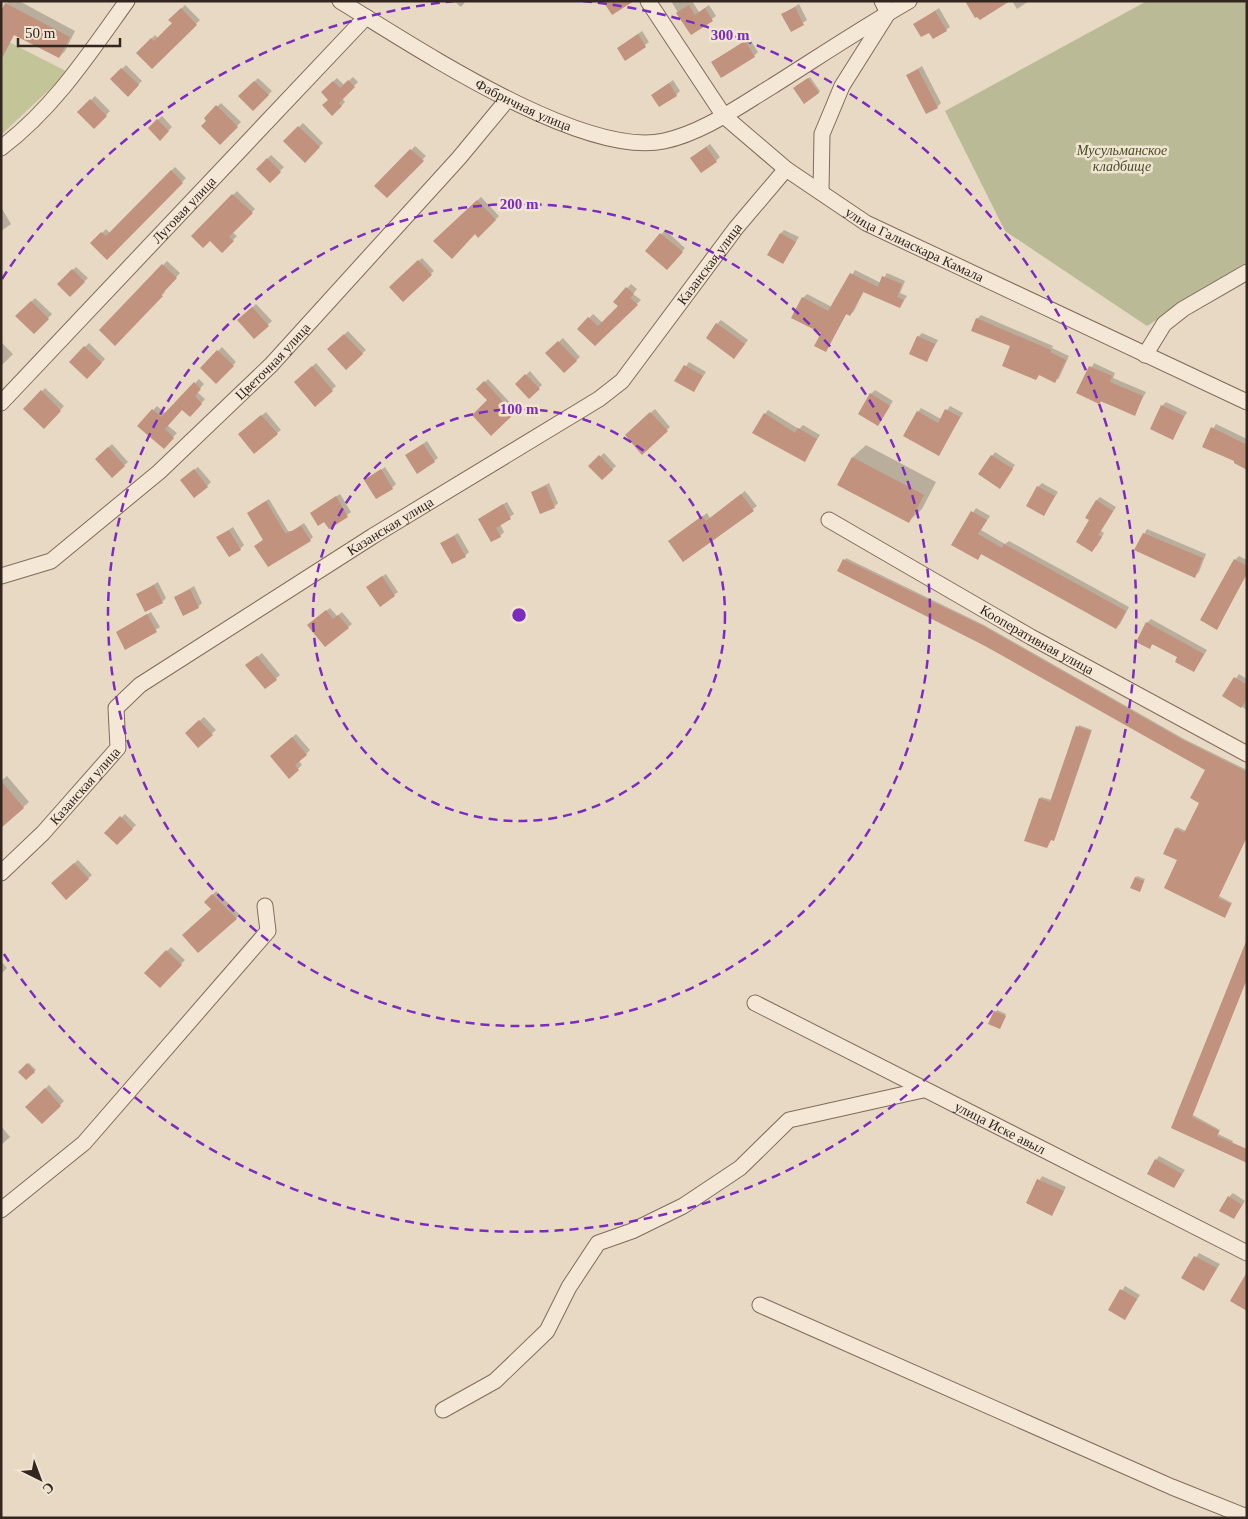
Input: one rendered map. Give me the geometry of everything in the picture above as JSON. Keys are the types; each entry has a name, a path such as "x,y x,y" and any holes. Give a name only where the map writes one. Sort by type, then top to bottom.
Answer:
{"street":[{"path":"1,148 17,136 70,82 127,1"},
{"name":"Фабричная улица","path":"340,1 507,100 590,133 619,141 640,143 662,142 683,136 724,116"},
{"name":"улица Галиаскара Камала","path":"648,1 724,116 786,169 866,224 1247,402"},
{"path":"724,116 885,7 909,1"},
{"path":"821,192 822,134 842,86 885,7"},
{"name":"Луговая улица","path":"1,403 366,17"},
{"name":"Цветочная улица","path":"1,576 51,561 159,472 271,366 459,158 507,100"},
{"name":"Казанская улица","path":"1,873 43,833 118,748 116,708 140,685 373,536 599,399 622,381 736,228 786,169"},
{"path":"1145,355 1164,324 1183,309 1247,272"},
{"name":"Кооперативная улица","path":"829,520 1031,637 1247,754"},
{"path":"1,1210 90,1136 268,931 265,906"},
{"name":"улица Иске авыл","path":"754,1003 1247,1253"},
{"path":"443,1410 496,1381 547,1331 569,1287 598,1243 632,1231 683,1206 740,1168 788,1120 923,1090"},
{"path":"760,1306 1172,1487 1247,1517"}],"green space":[{"name":"Мусульманское кладбище","path":"1147,1 1247,1 1247,262 1147,326 1005,231 945,111"},
{"path":"1,38 68,72 1,135"}],"building":[{"path":"603,1 634,1 612,15"},
{"path":"965,1 1010,1 980,20 977,17 975,18"},
{"path":"5,3 70,37 59,58 14,35 1,60 1,11"},
{"path":"689,5 695,15 705,8 713,21 691,35 676,13"},
{"path":"795,7 804,25 791,32 781,14"},
{"path":"181,8 197,25 152,69 136,53 151,38 154,41 172,23 168,20"},
{"path":"935,11 947,31 933,39 929,33 921,37 913,24"},
{"path":"638,34 646,47 625,61 617,48"},
{"path":"745,41 755,57 721,78 711,62"},
{"path":"121,68 139,85 128,97 110,79"},
{"path":"918,69 938,108 926,114 906,75"},
{"path":"808,78 819,93 804,104 793,88"},
{"path":"348,80 355,87 339,103 342,106 332,116 322,105 328,100 321,92 333,81 340,88"},
{"path":"254,81 269,95 253,111 238,96"},
{"path":"669,83 677,96 659,107 651,95"},
{"path":"90,99 107,116 94,129 77,112"},
{"path":"216,105 238,127 220,145 201,126 206,121 204,118"},
{"path":"157,119 169,131 160,141 148,128"},
{"path":"298,126 320,147 305,163 283,141"},
{"path":"706,147 717,162 701,173 690,158"},
{"path":"410,149 424,161 387,198 374,186"},
{"path":"267,158 281,172 270,183 256,169"},
{"path":"171,170 183,183 107,260 90,243 101,232 106,236"},
{"path":"232,194 253,213 229,237 234,241 222,253 210,241 203,248 191,236"},
{"path":"477,200 496,220 478,238 475,234 452,259 433,241"},
{"path":"660,233 683,252 667,270 645,251"},
{"path":"780,233 796,242 783,264 767,255"},
{"path":"418,260 432,275 403,302 389,287"},
{"path":"162,264 177,278 161,295 163,296 115,346 99,330"},
{"path":"72,269 85,282 70,297 57,284"},
{"path":"850,273 878,287 882,276 902,284 897,297 904,300 900,308 863,292 850,316 846,314 826,352 814,346 821,333 791,318 802,297 828,311"},
{"path":"626,287 634,294 630,298 638,305 595,346 577,329 588,317 598,326 618,306 613,302"},
{"path":"31,301 49,319 34,334 15,316"},
{"path":"252,307 269,326 254,339 237,320"},
{"path":"976,318 1051,350 1050,352 1066,360 1055,383 1039,375 1036,380 1002,366 1010,346 971,331"},
{"path":"716,323 745,344 734,359 706,338"},
{"path":"344,334 363,354 346,370 327,349"},
{"path":"917,336 935,344 927,362 909,354"},
{"path":"558,341 577,361 564,373 545,353"},
{"path":"84,346 102,363 87,379 69,362"},
{"path":"217,350 234,366 216,384 200,368"},
{"path":"684,365 703,376 694,392 674,381"},
{"path":"312,366 333,391 315,407 294,382"},
{"path":"1089,366 1112,376 1110,382 1143,396 1135,416 1101,401 1099,404 1076,393"},
{"path":"525,374 540,389 529,399 515,384"},
{"path":"484,381 514,414 491,436 472,415 487,400 476,389"},
{"path":"194,382 201,389 195,396 202,404 190,417 182,410 165,429 174,438 164,449 137,426 152,409 161,417"},
{"path":"41,390 61,411 44,429 23,409"},
{"path":"870,393 890,406 878,426 858,414"},
{"path":"1161,405 1184,416 1173,440 1150,429"},
{"path":"945,409 960,417 939,456 903,436 917,411 938,423"},
{"path":"650,412 668,431 642,455 625,435"},
{"path":"764,413 795,433 798,428 817,439 805,462 752,433"},
{"path":"261,415 278,434 254,454 238,434"},
{"path":"1211,427 1247,445 1247,470 1234,463 1234,461 1202,447"},
{"path":"423,444 435,462 417,474 405,455"},
{"path":"108,447 125,466 112,478 95,459"},
{"path":"599,455 613,470 602,480 588,466"},
{"path":"991,455 1013,469 1000,489 978,474"},
{"path":"852,457 924,495 909,523 837,485"},
{"path":"194,469 208,487 194,498 180,480"},
{"path":"381,469 393,489 376,499 364,480"},
{"path":"546,486 555,508 540,514 531,492"},
{"path":"1037,486 1055,496 1044,516 1026,506"},
{"path":"741,494 754,511 683,562 668,541 702,516 706,521"},
{"path":"336,496 348,517 329,529 324,522 318,526 310,513"},
{"path":"1096,500 1113,511 1098,535 1102,537 1092,552 1076,542 1089,520 1085,518"},
{"path":"266,501 285,533 301,526 311,541 268,567 254,546 263,540 247,513"},
{"path":"503,504 511,519 496,528 501,537 491,542 478,519"},
{"path":"971,511 987,520 978,534 1002,548 1004,544 1126,611 1116,629 981,554 978,560 951,545"},
{"path":"229,530 241,550 229,557 216,537"},
{"path":"1143,533 1203,558 1195,578 1134,550"},
{"path":"454,536 466,557 452,564 440,543"},
{"path":"843,559 983,626 1183,740 1247,772 1247,837 1218,898 1231,904 1225,918 1164,888 1177,860 1163,854 1175,828 1184,833 1199,803 1190,798 1205,770 985,646 837,571"},
{"path":"1234,559 1247,566 1247,573 1217,630 1200,620"},
{"path":"382,576 395,596 380,607 366,587"},
{"path":"154,585 163,603 145,612 136,594"},
{"path":"190,589 199,608 183,616 174,597"},
{"path":"326,610 333,619 338,615 349,628 325,647 307,625"},
{"path":"147,614 157,632 125,650 116,632"},
{"path":"1146,622 1204,654 1194,672 1175,662 1177,657 1152,644 1150,649 1136,642"},
{"path":"257,656 277,680 265,689 245,665"},
{"path":"1234,677 1247,685 1247,699 1241,708 1222,696"},
{"path":"199,720 213,735 198,748 185,733"},
{"path":"1076,726 1091,731 1054,841 1051,840 1047,848 1024,841 1039,798 1050,802"},
{"path":"292,737 307,755 295,765 299,770 289,779 270,756"},
{"path":"1,781 24,808 1,828"},
{"path":"120,816 133,829 117,845 104,833"},
{"path":"74,863 89,879 66,900 51,883"},
{"path":"1135,877 1144,881 1140,892 1130,888"},
{"path":"212,894 237,919 198,953 182,935 211,909 204,902"},
{"path":"1247,939 1247,979 1192,1117 1219,1131 1217,1136 1247,1149 1247,1163 1171,1128"},
{"path":"166,950 182,965 160,988 144,973"},
{"path":"994,1011 1006,1016 1000,1029 988,1024"},
{"path":"27,1063 35,1072 26,1080 18,1072"},
{"path":"45,1088 61,1106 42,1124 25,1107"},
{"path":"1155,1159 1182,1174 1174,1188 1147,1174"},
{"path":"1037,1179 1064,1191 1052,1216 1026,1203"},
{"path":"1228,1196 1242,1205 1234,1219 1219,1211"},
{"path":"1194,1256 1217,1268 1204,1291 1181,1278"},
{"path":"1247,1272 1247,1311 1230,1301"},
{"path":"1120,1289 1137,1299 1125,1320 1108,1310"}]}
